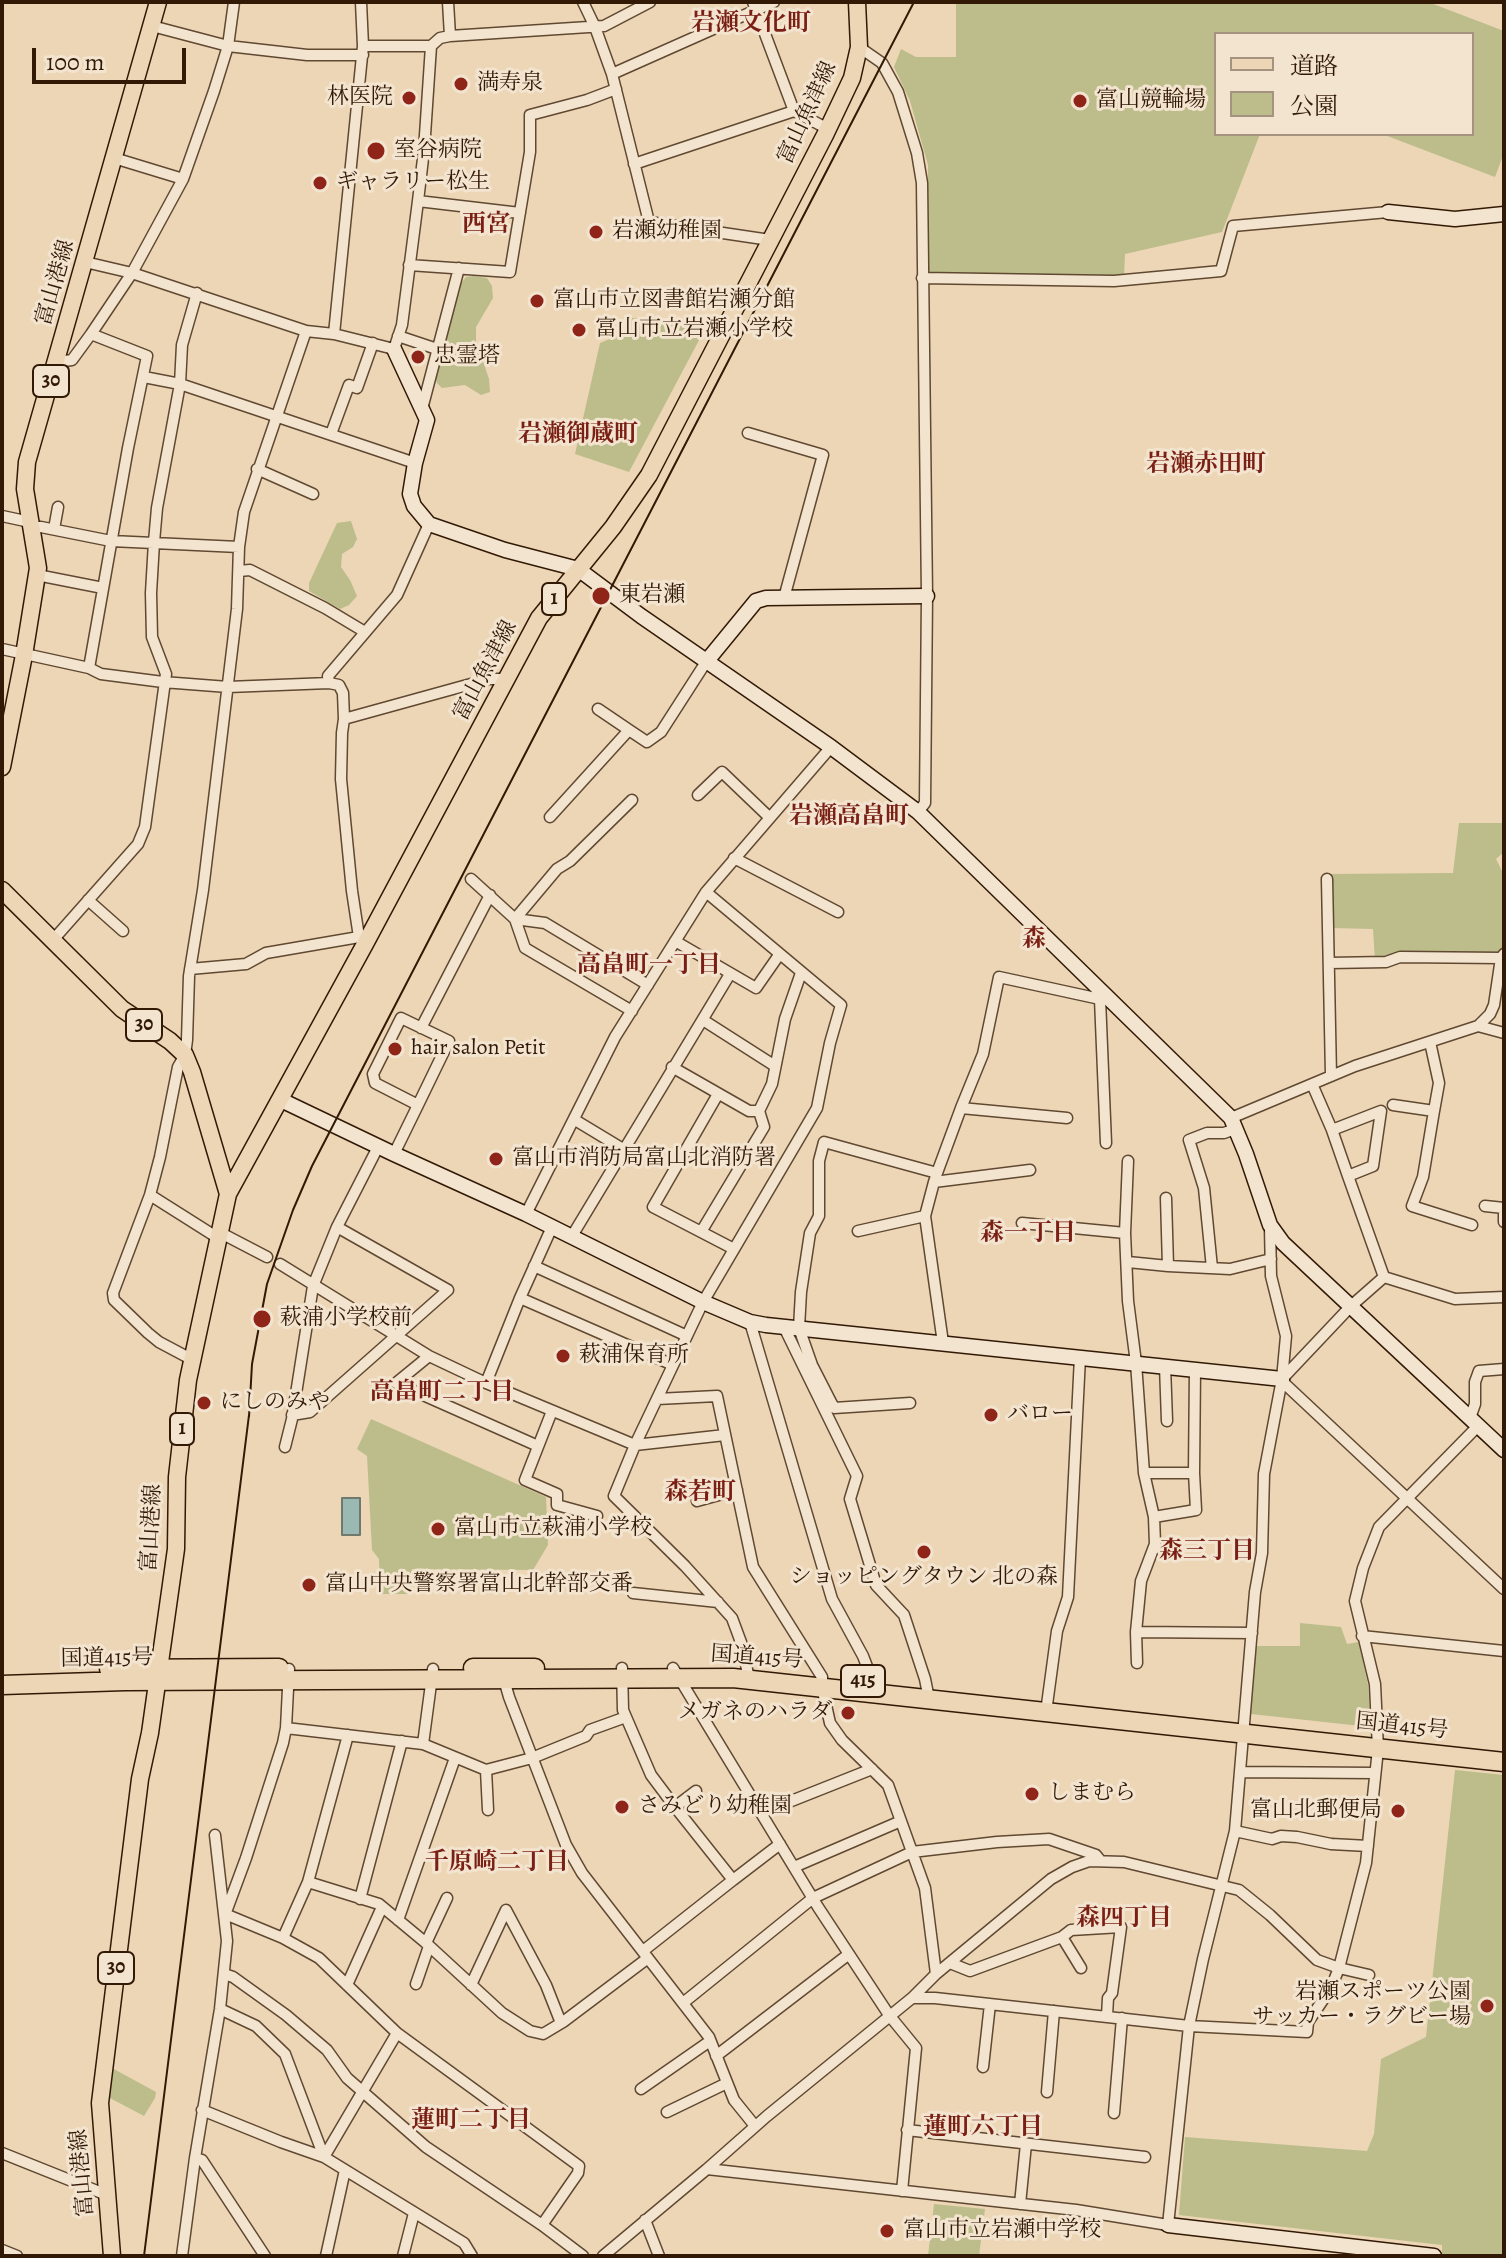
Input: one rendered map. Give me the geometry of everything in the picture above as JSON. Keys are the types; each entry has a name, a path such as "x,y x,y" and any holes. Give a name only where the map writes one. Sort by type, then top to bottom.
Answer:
{"highway":[{"name":"国道415号","path":"2,1673 749,1675 1378,1743 1504,1752"},
{"name":"国道415号","path":"2,1685 158,1675"},
{"name":"国道415号","path":"1378,1743 1504,1762"}],"main road":[{"name":"富山港線","path":"2,767 38,568 25,489 27,462 158,2"},
{"name":"富山魚津線","path":"228,1194 281,1100 362,940 539,618 642,486 852,78 859,47 857,2"},
{"name":"30","path":"2,890 122,1009 170,1041 185,1055"},
{"name":"富山港線","path":"112,2256 100,2103 140,1779 150,1733 176,1549 177,1477 191,1359 228,1194 185,1055"}],"street":[{"path":"56,362 72,360 91,334 132,273 183,179 228,46 234,2"},
{"path":"334,334 363,51 361,2"},
{"path":"448,2 450,36"},
{"path":"583,2 612,74 649,222 770,240"},
{"path":"152,26 228,46 307,55 431,46 440,38 450,36 604,26 650,2"},
{"path":"612,74 754,6 774,2"},
{"path":"754,6 794,111 828,129"},
{"path":"431,46 418,201 402,325 396,342 427,420 410,494 414,506 429,524 505,550 578,569 918,812 1233,1124 1246,1154 1270,1225 1271,1276 1286,1336 1282,1379 1264,1474 1262,1553 1255,1592 1235,1831 1189,2026 1168,2225"},
{"path":"859,47 882,63 898,92 917,153 922,183 927,596 925,803 918,812"},
{"path":"409,265 510,272 530,152 530,115 616,89"},
{"path":"634,164 794,111"},
{"path":"114,158 183,179"},
{"path":"418,201 520,213"},
{"path":"922,278 1114,281 1221,271 1233,226 1388,212 1455,219 1504,214"},
{"path":"85,262 197,293 306,331 373,343 396,342 437,349"},
{"path":"422,409 459,268"},
{"path":"53,940 138,844 145,827 166,674 152,637 151,593 157,508 180,384 182,345 197,293"},
{"path":"191,1359 159,1342 114,1300 113,1293 150,1195 178,1067 185,1055 190,969 228,687 244,512 306,331"},
{"path":"89,668 147,356 91,334"},
{"path":"331,434 349,385 357,388 373,343"},
{"path":"144,377 180,384 415,463"},
{"path":"748,433 823,455 784,598"},
{"path":"257,469 313,494"},
{"path":"54,529 58,507"},
{"path":"2,516 111,541 239,547"},
{"path":"329,683 328,676 397,595 429,524"},
{"path":"239,571 250,570 365,632"},
{"path":"37,575 103,588"},
{"path":"598,709 647,742 661,732 706,662 756,601 766,598 927,596"},
{"path":"2,649 89,668 101,674 163,682 228,687 339,685 343,693 344,719 341,779 352,891 362,940 266,953 246,964 190,969"},
{"path":"344,719 489,679 506,679"},
{"path":"550,817 629,730"},
{"path":"526,1214 615,1037 706,892 831,747"},
{"path":"698,795 722,772 769,817"},
{"path":"515,919 557,869 570,861 632,800"},
{"path":"734,858 838,912"},
{"path":"471,879 515,919 525,948 632,1011"},
{"path":"1327,879 1331,1076"},
{"path":"706,892 841,1005 817,1108 703,1302 614,1496 732,1618 749,1675"},
{"path":"421,1028 490,895"},
{"path":"88,900 123,931"},
{"path":"515,919 545,923 648,985"},
{"path":"675,941 756,988 779,955"},
{"path":"1212,1268 1204,1188 1189,1140 1207,1133 1224,1133 1233,1124 1331,1076 1478,1026 1494,1005 1502,956 1400,957 1386,962 1329,963"},
{"path":"701,1232 764,1127 759,1111 772,1084 785,1019 801,973"},
{"path":"572,1236 730,974"},
{"path":"943,1343 925,1216 936,1177 983,1054 999,977 1103,997"},
{"path":"1103,997 1106,1143"},
{"path":"394,1154 418,1105 449,1041 401,1018 373,1074 375,1083 418,1105"},
{"path":"703,1020 775,1066"},
{"path":"1478,1026 1504,1033"},
{"path":"1430,1042 1439,1083 1423,1177 1412,1206 1472,1225"},
{"path":"672,1067 749,1111 759,1111"},
{"path":"1312,1084 1332,1130 1384,1277"},
{"path":"718,1094 653,1207 734,1249"},
{"path":"281,1100 750,1322 1282,1379 1504,1589"},
{"path":"1393,1105 1434,1111"},
{"path":"961,1108 1067,1118"},
{"path":"1332,1130 1381,1111 1373,1166 1348,1176"},
{"path":"575,1120 623,1149"},
{"path":"928,1694 904,1615 876,1585 850,1499 857,1476 792,1328 810,1233 819,1216 819,1161 824,1142 936,1177 1030,1170"},
{"path":"285,1447 313,1286 337,1227 378,1147"},
{"path":"1128,1161 1125,1233 1128,1301 1144,1473 1154,1517 1155,1544 1141,1581 1136,1632 1137,1663"},
{"path":"150,1195 218,1235 267,1257"},
{"path":"1166,1198 1168,1266"},
{"path":"1485,1206 1504,1208 1504,1222"},
{"path":"858,1231 925,1216"},
{"path":"1022,1223 1125,1233"},
{"path":"1270,1225 1283,1243 1504,1450"},
{"path":"292,1415 310,1412 448,1290 337,1227"},
{"path":"486,1383 552,1227"},
{"path":"1128,1262 1230,1269 1271,1259"},
{"path":"280,1264 429,1356 635,1445 725,1435"},
{"path":"534,1266 687,1336"},
{"path":"1384,1277 1455,1299 1504,1297"},
{"path":"1282,1379 1351,1306 1384,1277"},
{"path":"520,1298 673,1365"},
{"path":"750,1322 832,1599 863,1656 874,1687"},
{"path":"792,1328 834,1408 910,1403"},
{"path":"429,1356 396,1383 538,1446"},
{"path":"1047,1706 1057,1631 1068,1597 1080,1357"},
{"path":"1165,1366 1167,1421"},
{"path":"1154,1517 1196,1510 1195,1369"},
{"path":"912,1998 1189,2026 1307,2032 1308,2022 1331,1988 1339,1968 1366,1863 1378,1743 1375,1684 1355,1601 1363,1568 1379,1527 1474,1422 1475,1382 1479,1371 1504,1369"},
{"path":"657,1399 717,1396 753,1567 822,1682 830,1723 842,1740 888,1785 925,1888 936,1974"},
{"path":"552,1411 525,1480 557,1494 557,1505 597,1516"},
{"path":"1144,1473 1194,1473"},
{"path":"697,1501 737,1490"},
{"path":"633,1593 718,1602"},
{"path":"1136,1632 1252,1633"},
{"path":"1362,1636 1504,1651"},
{"path":"225,1914 246,1858 286,1728 289,1674"},
{"path":"423,1744 432,1674"},
{"path":"622,1674 623,1710 651,1775 733,1880"},
{"path":"676,1674 813,1898 889,2015 916,2048 902,2191"},
{"path":"502,1675 566,1845 582,1873 710,2041 734,2100 755,2126"},
{"path":"286,1728 423,1744 486,1770 532,1758 586,1736 590,1730 626,1717"},
{"path":"283,1938 308,1882 348,1735"},
{"path":"360,1899 402,1741"},
{"path":"398,1920 455,1758"},
{"path":"761,1813 872,1769"},
{"path":"486,1770 488,1810"},
{"path":"1241,1772 1375,1773"},
{"path":"675,1807 696,1791"},
{"path":"794,1867 901,1821"},
{"path":"1235,1831 1272,1839 1297,1837 1331,1844 1368,1846"},
{"path":"182,2256 202,2110 220,2009 227,1941 215,1835"},
{"path":"683,2003 813,1898 912,1852 1049,1839 1096,1855 1100,1860"},
{"path":"308,1882 382,1907 502,2013 530,2031 543,2034 561,2023 780,1844"},
{"path":"603,2256 912,1998 936,1974 1051,1879 1072,1867 1100,1860 1124,1862 1239,1890 1317,1960 1369,1975"},
{"path":"416,1984 447,1898"},
{"path":"347,1985 382,1907"},
{"path":"471,1985 506,1910 546,1985 561,2023"},
{"path":"225,1914 283,1938 319,1958 397,2033 579,2166 578,2173 542,2225"},
{"path":"950,1963 970,1971 1062,1937 1071,1930 1121,1927 1107,2016"},
{"path":"1062,1937 1081,1968"},
{"path":"716,2056 849,1954"},
{"path":"224,1974 255,1992 317,2041 347,2078 426,2147 583,2256"},
{"path":"983,2067 990,2004"},
{"path":"220,2009 256,2026 285,2054 324,2157"},
{"path":"1047,2092 1054,2011"},
{"path":"1114,2113 1122,2018"},
{"path":"324,2157 397,2033"},
{"path":"641,2089 710,2041"},
{"path":"667,2112 727,2083"},
{"path":"202,2110 324,2157 464,2243 472,2256"},
{"path":"907,2130 1145,2157"},
{"path":"1020,2204 1026,2144"},
{"path":"2,2153 107,2195"},
{"path":"195,2158 202,2160 265,2256"},
{"path":"707,2169 1020,2204 1434,2256"},
{"path":"326,2256 345,2170"},
{"path":"403,2256 414,2213"},
{"path":"645,2220 659,2256"},
{"path":"2,2250 17,2256"}],"green space":[{"name":"富山競輪場","path":"956,2 1428,2 1504,31 1504,153 1495,177 1387,136 1474,136 1474,32 1214,32 1214,136 1259,136 1222,232 1125,254 1124,277 928,273 928,165 910,101 894,67 901,49 916,57 956,57"},
{"path":"466,277 487,278 492,286 493,298 476,327 476,348 489,379 490,392 481,395 465,385 442,388 434,374 459,286"},
{"path":"628,317 705,329 629,472 575,454 600,343 624,333"},
{"path":"351,521 357,539 353,547 342,554 341,567 357,596 340,609 309,591 309,583 337,523"},
{"path":"1459,823 1504,823 1504,852 1496,859 1502,871 1504,947 1498,955 1375,960 1373,929 1331,928 1330,874 1453,873"},
{"path":"371,1419 546,1497 548,1545 533,1570 412,1569 410,1594 380,1594 379,1559 372,1550 367,1456 357,1449"},
{"path":"1300,1623 1341,1627 1347,1644 1359,1642 1368,1685 1370,1727 1251,1714 1255,1646 1300,1646"},
{"path":"1455,1770 1504,1775 1504,2256 1442,2256 1442,2245 1179,2215 1185,2137 1367,2151 1374,2134 1381,2059 1426,2037"},
{"path":"112,2068 156,2092 144,2116 108,2097"},
{"path":"934,2204 985,2209 979,2256 928,2256"}],"water":[{"path":"342,1498 360,1498 360,1535 342,1535"}],"tram line":[{"path":"249,1417 252,1364 267,1284 312,1166 914,2"},
{"path":"144,2256 250,1407"}],"place":[{"name":"満寿泉","path":"461,84"},
{"name":"林医院","path":"409,98"},
{"name":"富山競輪場","path":"1080,101"},
{"name":"室谷病院","path":"376,151"},
{"name":"ギャラリー松生","path":"320,183"},
{"name":"岩瀬幼稚園","path":"596,232"},
{"name":"富山市立図書館岩瀬分館","path":"537,301"},
{"name":"富山市立岩瀬小学校","path":"579,330"},
{"name":"忠霊塔","path":"418,357"},
{"name":"東岩瀬","path":"601,596"},
{"name":"hair salon Petit","path":"395,1049"},
{"name":"富山市消防局富山北消防署","path":"496,1159"},
{"name":"萩浦小学校前","path":"262,1319"},
{"name":"萩浦保育所","path":"563,1356"},
{"name":"にしのみや","path":"204,1403"},
{"name":"バロー","path":"991,1415"},
{"name":"富山市立萩浦小学校","path":"438,1529"},
{"name":"ショッピングタウン 北の森","path":"924,1552"},
{"name":"富山中央警察署富山北幹部交番","path":"309,1585"},
{"name":"メガネのハラダ","path":"848,1713"},
{"name":"しまむら","path":"1032,1794"},
{"name":"さみどり幼稚園","path":"622,1807"},
{"name":"富山北郵便局","path":"1398,1811"},
{"name":"岩瀬スポーツ公園 サッカー・ラグビー場","path":"1487,2006"},
{"name":"富山市立岩瀬中学校","path":"887,2231"}],"district":[{"name":"岩瀬文化町","path":"751,24"},
{"name":"西宮","path":"486,225"},
{"name":"岩瀬御蔵町","path":"578,435"},
{"name":"岩瀬赤田町","path":"1206,465"},
{"name":"岩瀬高畠町","path":"849,817"},
{"name":"森","path":"1034,940"},
{"name":"高畠町一丁目","path":"649,966"},
{"name":"森一丁目","path":"1028,1234"},
{"name":"高畠町二丁目","path":"442,1393"},
{"name":"森若町","path":"700,1493"},
{"name":"森三丁目","path":"1207,1552"},
{"name":"千原崎二丁目","path":"497,1863"},
{"name":"森四丁目","path":"1124,1919"},
{"name":"蓮町二丁目","path":"471,2121"},
{"name":"蓮町六丁目","path":"983,2128"}]}
